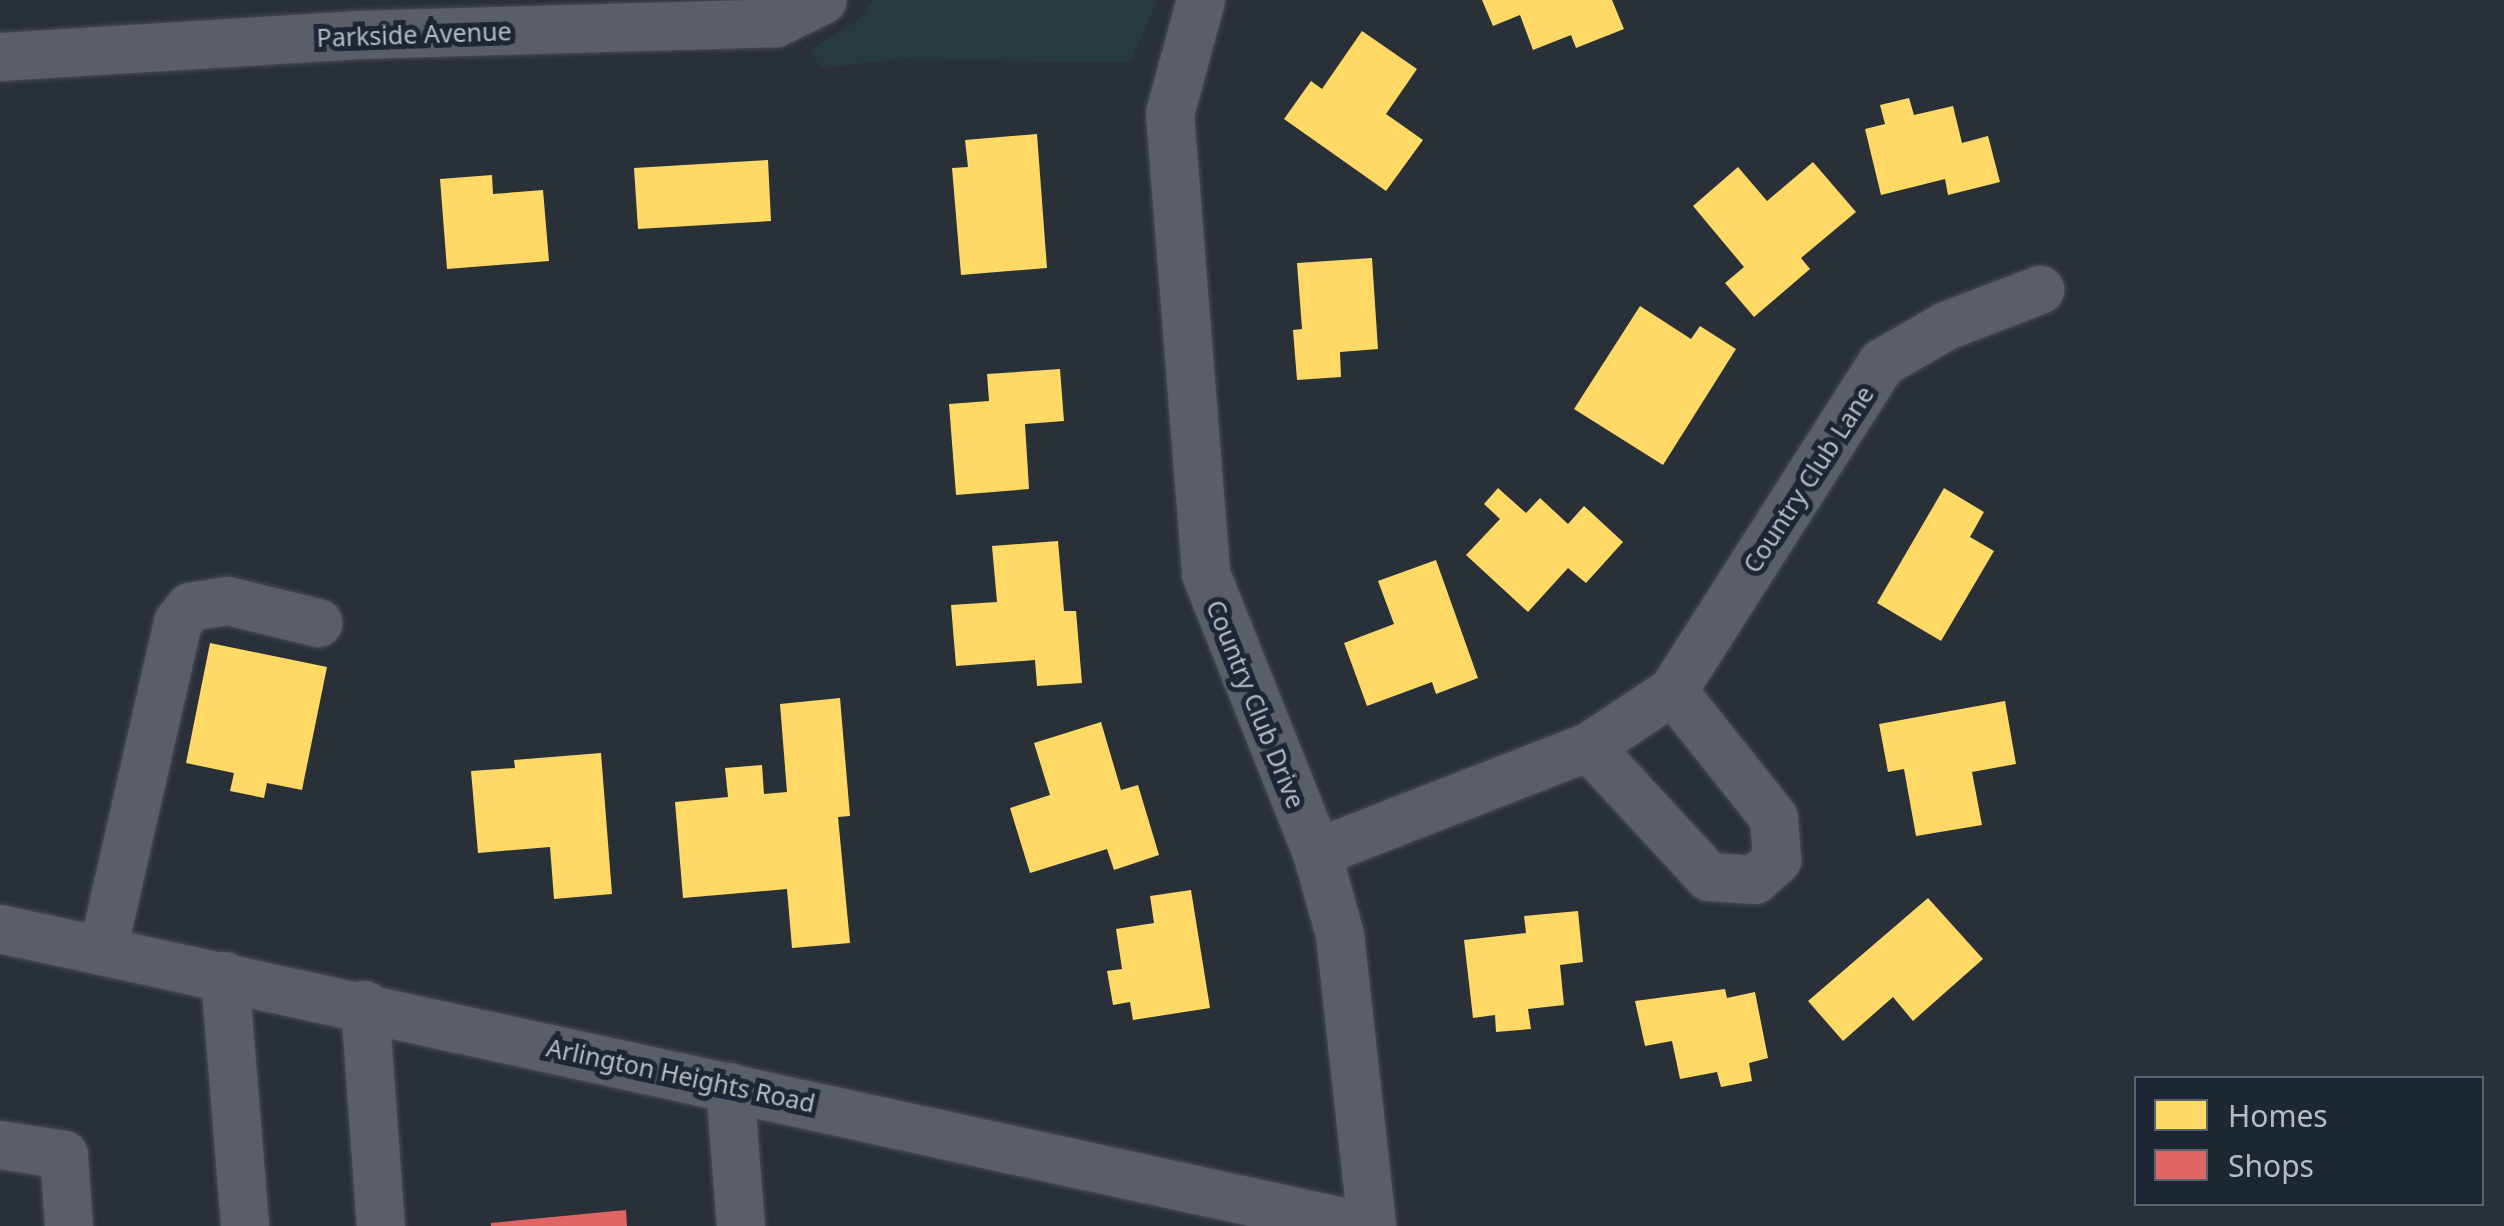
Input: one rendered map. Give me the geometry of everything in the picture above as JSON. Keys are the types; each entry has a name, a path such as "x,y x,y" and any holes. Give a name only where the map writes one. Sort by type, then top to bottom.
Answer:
{"street":[{"name":"Parkside Avenue","path":"0,57 357,35 776,23 823,0"},
{"name":"Country Club Drive","path":"1200,0 1170,114 1206,574 1316,853 1340,935 1372,1226"},
{"name":"Country Club Lane","path":"1316,853 1590,747 1673,692 1882,363 1946,326 2040,290"},
{"path":"104,950 178,622 190,607 228,601 318,623"},
{"path":"1590,747 1709,877 1755,880 1778,860 1774,818 1673,692"},
{"name":"Arlington Heights Road","path":"0,928 1361,1226"},
{"path":"224,976 245,1226"},
{"path":"364,1006 381,1226"},
{"path":"730,1086 741,1226"},
{"path":"0,1145 64,1154 69,1226"}],"green space":[{"path":"873,0 1158,0 1130,63 903,59 822,68 809,51 858,20"}],"building: Homes":[{"path":"1482,0 1612,0 1624,29 1576,48 1571,35 1533,50 1520,15 1493,26"},
{"path":"1362,31 1417,69 1386,114 1423,140 1386,191 1284,119 1311,81 1322,89"},
{"path":"1909,98 1914,115 1953,106 1962,143 1988,136 2000,182 1948,195 1945,179 1881,195 1865,129 1885,124 1880,105"},
{"path":"1037,134 1047,268 961,275 952,168 968,167 965,140"},
{"path":"768,160 771,221 638,229 634,168"},
{"path":"1813,162 1856,212 1801,258 1810,269 1754,317 1725,283 1744,267 1693,206 1738,167 1767,201"},
{"path":"492,175 493,194 543,190 549,261 447,269 440,179"},
{"path":"1372,258 1378,349 1340,352 1341,377 1297,380 1293,330 1302,329 1297,263"},
{"path":"1640,306 1691,339 1700,326 1736,349 1663,465 1574,409"},
{"path":"1060,369 1064,421 1025,424 1029,489 956,495 949,404 989,401 987,374"},
{"path":"1498,488 1526,513 1540,498 1568,524 1584,506 1623,542 1586,583 1568,568 1528,612 1466,555 1500,519 1484,504"},
{"path":"1944,488 1984,512 1970,537 1994,551 1941,641 1877,603"},
{"path":"1058,541 1064,611 1076,611 1082,683 1037,686 1035,660 956,666 951,605 997,602 992,546"},
{"path":"1436,560 1478,678 1436,694 1432,682 1367,706 1344,643 1394,624 1378,581"},
{"path":"210,643 327,667 302,790 267,783 264,798 230,791 234,773 186,763"},
{"path":"840,698 850,816 838,817 850,943 792,948 787,889 683,898 675,802 728,797 725,768 762,765 764,794 787,792 780,704"},
{"path":"2005,701 2016,764 1972,772 1982,825 1916,836 1904,769 1888,772 1879,724"},
{"path":"1101,722 1121,790 1138,785 1159,855 1114,870 1107,849 1030,873 1010,808 1050,795 1034,743"},
{"path":"601,753 612,894 554,899 550,847 478,853 471,771 515,768 514,760"},
{"path":"1191,890 1210,1008 1133,1020 1130,1002 1113,1005 1107,971 1122,969 1116,929 1154,923 1150,896"},
{"path":"1928,898 1983,959 1913,1021 1893,997 1843,1041 1808,1001"},
{"path":"1578,911 1583,962 1560,965 1564,1005 1528,1009 1531,1029 1496,1032 1495,1015 1473,1018 1464,940 1526,933 1524,916"},
{"path":"1725,989 1727,998 1755,992 1768,1058 1749,1063 1752,1081 1721,1087 1717,1072 1680,1079 1672,1041 1645,1046 1635,1001"}],"building: Shops":[{"path":"626,1210 627,1226 491,1226 491,1223"}]}
